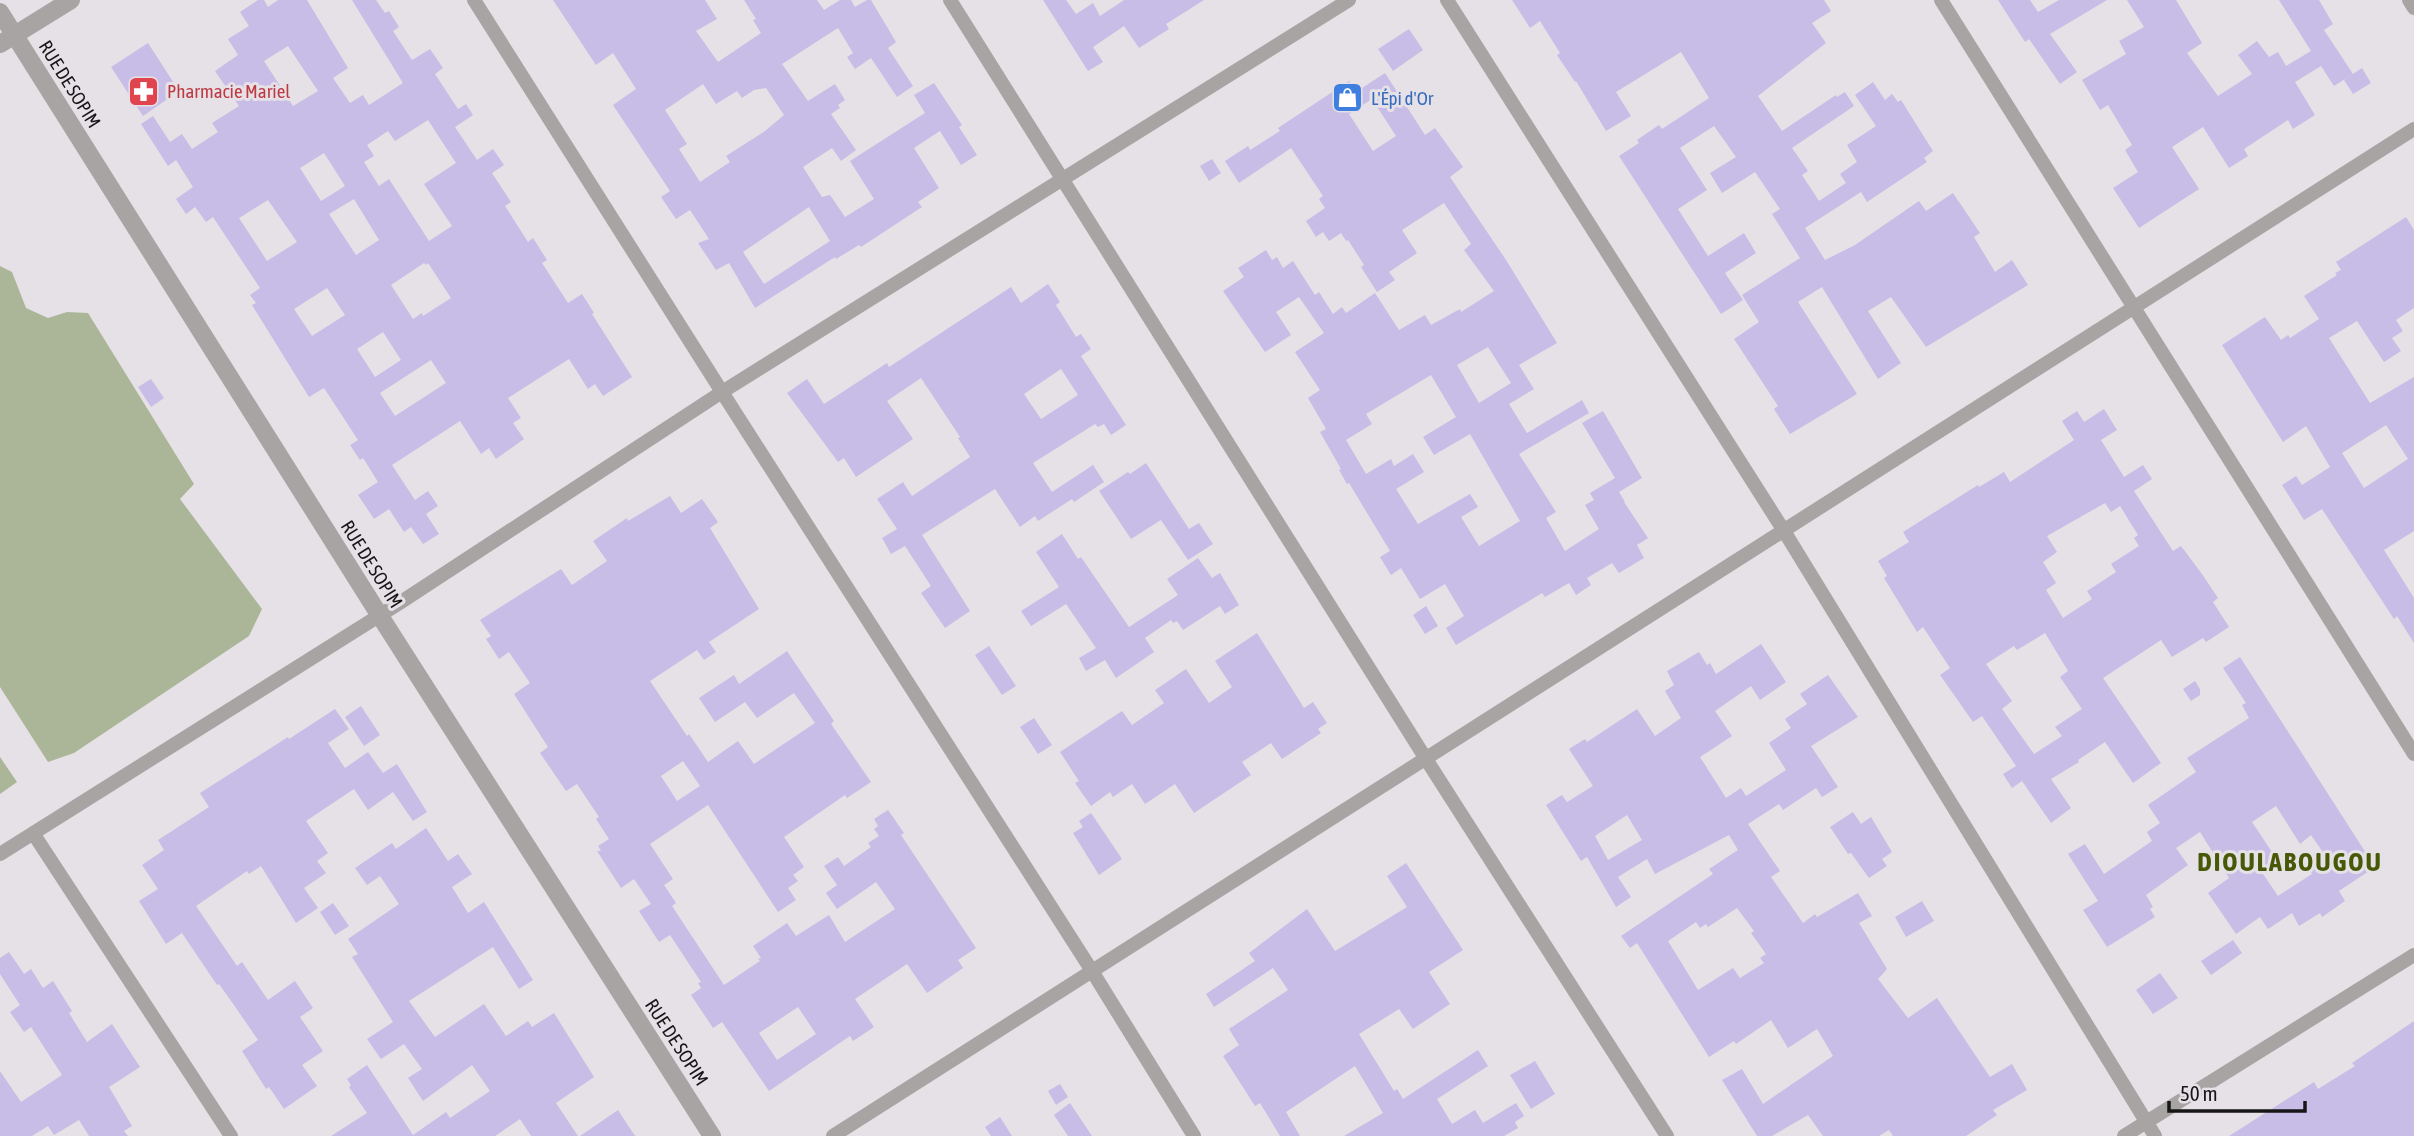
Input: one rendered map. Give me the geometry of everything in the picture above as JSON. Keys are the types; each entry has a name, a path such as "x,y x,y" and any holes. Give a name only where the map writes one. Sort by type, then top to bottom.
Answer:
{"street":[{"path":"7,40 71,0"},
{"path":"474,0 1093,971 1194,1136"},
{"path":"950,0 1426,759 1667,1136"},
{"path":"0,854 380,616 722,392 1349,0"},
{"path":"1447,0 1784,531 2155,1136"},
{"path":"1941,0 2414,754"},
{"path":"2409,0 2414,8"},
{"name":"RUE DE SOPIM","path":"0,12 7,40 712,1136"},
{"path":"833,1136 2414,129"},
{"path":"33,833 231,1136"},
{"path":"2124,1136 2414,955"}],"green space":[{"path":"0,266 12,272 26,308 48,318 67,312 88,313 194,484 180,499 262,609 249,636 74,753 48,762 0,687"},
{"path":"0,757 17,782 0,794"}],"building":[{"path":"258,0 264,0 268,7 278,0 307,0 348,68 333,78 350,103 363,95 369,105 403,83 352,0 376,0 385,13 389,11 399,27 393,31 412,60 430,49 443,68 435,74 458,109 466,104 473,115 455,127 477,160 493,149 504,165 492,173 511,202 505,206 528,242 533,238 547,260 542,263 568,303 582,294 632,377 603,396 595,384 588,389 569,359 508,398 521,418 513,423 524,439 496,459 489,448 481,454 460,421 392,465 415,500 428,491 438,506 426,514 439,534 423,544 411,527 404,532 389,509 374,519 358,495 378,482 363,458 360,460 350,445 358,440 324,388 309,397 252,305 256,303 250,295 260,288 213,217 206,222 195,207 186,214 176,199 193,187 176,160 168,166 141,124 153,116 170,142 182,134 192,149 218,132 212,123 239,106 215,71 238,55 228,39 249,26 240,12","holes":["288,46 318,91 293,106 264,61","428,120 456,163 424,184 452,226 429,241 389,179 379,186 364,162 374,156 367,145 388,131 395,141","324,153 345,186 321,201 300,168","354,199 379,240 356,255 329,214","268,200 297,242 267,261 239,218","428,263 451,298 423,316 422,313 413,319 391,285","327,288 345,315 312,336 294,309","383,332 401,360 375,377 357,349","431,360 446,383 395,416 380,393"]},
{"path":"553,0 705,0 717,19 696,31 718,62 761,33 744,0 817,0 824,10 840,0 851,0 855,7 871,0 896,42 888,48 913,86 897,97 871,58 855,69 847,57 853,53 838,28 782,64 808,101 835,84 845,100 838,105 840,108 831,114 856,150 841,161 832,148 803,167 822,197 830,195 845,217 874,199 850,161 925,113 914,95 934,83 962,125 959,127 977,155 961,165 940,131 914,148 939,188 918,202 922,207 861,247 859,245 836,259 835,257 755,308 729,263 716,270 698,243 709,239 690,210 676,219 661,197 670,191 613,105 636,89 613,53 596,65","holes":["703,84 716,104 737,91 742,98 754,90 766,88 784,115 726,156 730,162 700,182 679,149 687,144 665,110","809,207 830,241 764,284 743,252"]},
{"path":"1043,0 1066,0 1076,14 1093,3 1100,16 1124,0 1204,0 1166,24 1169,29 1139,48 1124,26 1093,47 1103,62 1088,71"},
{"path":"1512,0 1824,0 1831,11 1812,23 1826,43 1758,96 1782,131 1836,95 1837,97 1845,92 1854,106 1792,148 1808,171 1802,175 1819,201 1846,183 1840,174 1857,162 1847,145 1876,126 1855,95 1873,82 1885,100 1892,94 1898,102 1901,100 1933,151 1924,158 1927,162 1867,202 1861,192 1805,228 1825,260 1855,245 1919,201 1926,211 1953,193 1980,233 1974,237 1995,272 2012,260 2028,285 1926,347 1891,297 1868,311 1901,363 1878,379 1822,287 1798,302 1857,394 1790,434 1774,409 1778,406 1734,339 1759,322 1742,295 1800,258 1772,214 1780,209 1755,172 1722,193 1710,173 1736,157 1714,126 1680,148 1707,190 1678,209 1708,256 1744,233 1756,253 1725,273 1743,300 1721,314 1619,156 1659,125 1662,129 1709,98 1681,52 1616,92 1631,116 1606,131 1557,55 1560,53 1540,21 1530,28"},
{"path":"1998,0 2030,0 2038,12 2059,0 2107,0 2050,34 2077,72 2060,84 2029,39 2025,42"},
{"path":"2127,0 2176,0 2202,43 2187,53 2218,96 2252,74 2238,55 2257,41 2269,57 2278,52 2286,66 2311,51 2279,0 2319,0 2333,24 2324,30 2353,74 2334,86 2321,66 2295,82 2315,115 2293,129 2288,120 2244,149 2248,156 2229,168 2203,127 2172,147 2199,189 2139,228 2113,188 2138,172 2125,150 2132,145 2108,105 2100,110 2082,80 2126,54 2119,41 2144,27"},
{"path":"1409,29 1423,50 1393,71 1378,49"},
{"path":"148,43 179,91 143,116 111,67"},
{"path":"2362,68 2371,83 2353,94 2344,80"},
{"path":"1385,73 1425,135 1435,128 1463,167 1450,177 1506,260 1557,343 1519,365 1534,389 1509,404 1527,433 1582,400 1589,413 1519,454 1556,512 1546,518 1565,551 1599,529 1585,505 1594,500 1590,493 1615,478 1582,423 1603,411 1642,478 1619,492 1648,538 1637,545 1644,558 1619,573 1612,563 1587,578 1591,585 1576,595 1569,583 1545,597 1542,593 1456,645 1446,628 1464,616 1445,584 1420,599 1401,568 1391,575 1380,557 1390,551 1349,483 1347,484 1320,432 1326,429 1308,398 1320,390 1295,352 1324,333 1299,297 1276,312 1291,335 1265,352 1223,291 1244,277 1238,268 1266,250 1272,260 1277,257 1283,268 1293,261 1315,295 1319,292 1333,314 1342,307 1346,313 1375,293 1399,330 1425,315 1431,325 1460,309 1461,312 1494,291 1464,250 1471,244 1444,203 1402,230 1417,253 1389,272 1395,280 1377,292 1361,267 1364,265 1341,233 1329,241 1323,232 1316,237 1306,221 1325,208 1319,199 1323,196 1291,148 1239,183 1225,161 1248,146 1250,150 1280,131 1278,128 1349,81 1356,92","holes":["1372,99 1396,136 1373,151 1349,114","1488,347 1511,383 1479,403 1457,365","1431,375 1456,417 1423,437 1434,455 1470,434 1520,521 1479,546 1461,517 1478,507 1470,494 1418,524 1396,489 1424,472 1413,454 1394,466 1391,459 1366,474 1346,440 1372,424 1366,414"]},
{"path":"1212,159 1221,173 1209,181 1200,166"},
{"path":"2406,217 2414,230 2414,308 2396,320 2403,331 2392,338 2401,351 2384,362 2357,321 2329,338 2370,403 2414,377 2414,531 2384,550 2414,598 2414,643 2397,616 2394,619 2322,509 2304,520 2282,485 2296,476 2302,485 2330,467 2306,426 2283,442 2222,345 2265,317 2281,340 2288,335 2290,338 2319,319 2304,296 2337,275 2335,273 2341,270 2336,262","holes":["2386,425 2408,459 2364,488 2342,453"]},
{"path":"1048,284 1060,302 1056,305 1076,337 1081,334 1091,349 1081,356 1126,425 1111,435 1104,424 1098,427 1095,424 1033,463 1052,492 1093,465 1104,482 1074,502 1072,499 1038,521 1035,516 1020,527 995,489 922,535 970,611 945,628 921,593 931,586 905,546 891,554 882,538 897,529 877,499 903,482 912,496 970,457 921,378 887,401 913,439 856,477 844,458 838,462 787,393 807,379 824,404 887,363 889,367 1011,287 1021,303","holes":["1061,369 1078,395 1041,419 1024,394"]},
{"path":"151,379 164,398 151,407 138,387"},
{"path":"2104,409 2117,430 2101,440 2124,477 2143,465 2152,479 2134,491 2173,551 2181,546 2202,574 2218,598 2213,602 2229,627 2206,642 2203,638 2172,657 2161,640 2103,678 2161,763 2133,783 2105,742 2051,779 2071,808 2051,823 2022,781 2012,788 2003,774 2016,766 1982,716 1973,722 1940,675 1950,668 1923,627 1917,632 1884,578 1887,576 1878,561 1909,542 1903,532 1978,485 1979,487 2004,472 2010,482 2074,440 2062,421 2077,411 2084,422","holes":["2105,503 2111,512 2120,506 2138,535 2134,538 2139,546 2111,564 2116,572 2087,591 2092,599 2063,618 2046,590 2056,583 2043,562 2057,552 2047,536","2045,633 2068,671 2060,677 2082,709 2055,727 2062,736 2034,754 2002,709 2012,701 1986,664 2014,646 2017,650"]},
{"path":"1146,463 1189,529 1199,523 1213,544 1188,560 1161,520 1131,539 1099,491"},
{"path":"670,496 681,513 702,499 718,522 710,528 759,609 709,642 716,652 704,660 697,650 650,681 708,762 738,741 754,764 815,723 794,693 757,718 745,702 715,722 699,698 734,675 739,684 787,651 834,721 831,724 871,782 847,798 845,795 784,837 804,867 793,875 798,881 788,888 796,900 778,912 708,805 650,844 673,879 664,885 676,903 672,906 724,985 760,961 758,959 761,958 753,946 787,923 796,936 829,915 845,942 895,909 876,882 837,909 826,893 837,885 824,866 838,857 844,866 871,847 868,843 879,836 874,829 878,826 874,819 888,810 904,833 901,835 976,948 958,960 963,968 927,993 907,964 855,999 874,1027 853,1041 850,1036 769,1091 722,1022 713,1028 691,995 701,988 698,983 701,982 670,935 659,942 639,911 651,904 634,879 621,888 597,851 601,851 598,846 609,839 596,819 599,817 577,784 566,791 540,753 548,747 514,694 530,683 509,652 499,659 486,639 491,636 480,620 561,569 572,585 607,561 593,541 627,518 628,521","holes":["683,761 700,786 677,801 661,776","798,1007 816,1034 777,1060 759,1033"]},
{"path":"1062,534 1129,627 1178,595 1167,579 1198,558 1212,578 1220,573 1239,605 1225,614 1220,606 1183,630 1177,621 1173,623 1171,620 1145,638 1154,652 1116,678 1105,660 1086,671 1079,658 1096,648 1066,604 1031,626 1021,611 1059,587 1036,552"},
{"path":"1426,606 1438,626 1425,634 1413,615"},
{"path":"1257,633 1304,708 1313,702 1327,723 1318,729 1321,733 1282,759 1271,743 1242,762 1251,775 1194,813 1175,784 1145,804 1132,784 1113,797 1110,792 1091,806 1075,783 1079,781 1060,752 1122,711 1132,725 1164,703 1155,690 1186,669 1209,703 1232,687 1215,661"},
{"path":"1761,644 1786,682 1760,700 1751,686 1715,711 1732,736 1700,757 1726,798 1741,788 1746,796 1786,770 1769,743 1791,728 1785,719 1807,704 1800,694 1828,675 1858,717 1811,746 1838,787 1822,797 1816,788 1783,810 1779,804 1748,824 1780,871 1771,877 1803,923 1815,914 1817,917 1858,893 1872,916 1859,923 1887,969 1878,979 1908,1018 1937,998 1990,1077 2012,1064 2027,1090 1993,1110 1997,1115 1966,1136 1893,1136 1889,1130 1879,1136 1823,1136 1808,1115 1772,1136 1757,1136 1722,1080 1742,1069 1763,1104 1833,1056 1817,1029 1788,1048 1771,1020 1736,1044 1734,1041 1709,1057 1637,943 1630,948 1621,936 1713,874 1709,869 1738,850 1729,835 1655,874 1647,859 1618,877 1631,897 1616,907 1587,857 1581,861 1546,805 1562,795 1567,802 1593,786 1569,749 1585,739 1587,742 1637,709 1655,736 1681,718 1665,691 1674,685 1667,671 1699,652 1716,674","holes":["1627,815 1642,840 1608,860 1595,836","1737,908 1754,931 1751,933 1766,954 1760,958 1764,963 1740,978 1733,968 1698,990 1668,941 1696,922 1700,928 1706,924 1708,927"]},
{"path":"989,646 1016,686 1002,695 975,655"},
{"path":"2240,657 2375,867 2339,891 2345,901 2322,917 2320,913 2299,926 2292,913 2268,929 2260,917 2236,934 2208,893 2229,878 2200,832 2176,848 2188,865 2146,895 2155,917 2107,947 2083,910 2098,901 2068,854 2085,844 2104,874 2152,841 2147,832 2160,823 2148,805 2196,772 2187,758 2249,718 2242,705 2246,703 2223,668","holes":["2276,806 2300,844 2311,835 2327,858 2310,870 2312,874 2278,896 2261,871 2274,861 2274,855 2252,822"]},
{"path":"2195,681 2200,695 2191,701 2183,689"},
{"path":"361,706 380,735 364,746 345,717"},
{"path":"335,709 349,729 328,743 345,768 368,752 383,773 397,764 427,812 413,821 393,792 368,810 354,789 306,821 328,853 317,861 326,873 304,888 318,908 296,923 261,866 249,874 247,871 196,906 237,966 242,962 268,1000 295,981 313,1008 300,1017 323,1051 302,1065 317,1086 284,1109 269,1087 266,1089 242,1051 258,1040 236,1008 182,933 166,944 139,901 158,889 142,865 164,850 158,840 209,807 200,793"},
{"path":"1034,718 1052,745 1038,754 1020,727"},
{"path":"1853,812 1861,824 1871,817 1892,852 1882,859 1887,866 1869,878 1851,853 1848,854 1830,827"},
{"path":"1091,813 1122,859 1099,875 1073,833 1083,827 1079,821"},
{"path":"426,828 448,861 458,854 472,874 452,887 468,913 484,902 533,980 519,989 493,947 409,1001 435,1037 484,1004 506,1036 528,1021 532,1027 554,1013 594,1077 556,1103 578,1136 531,1136 520,1119 495,1136 331,1136 367,1113 349,1087 351,1085 347,1079 367,1065 413,1135 446,1112 450,1118 490,1091 472,1065 423,1101 408,1078 422,1069 404,1044 381,1059 367,1039 393,1022 352,957 358,954 348,939 399,904 380,876 367,885 355,868 392,843 396,849"},
{"path":"1406,863 1463,950 1429,972 1450,1004 1413,1029 1399,1009 1359,1034 1394,1091 1397,1089 1403,1099 1478,1050 1488,1066 1437,1099 1452,1124 1475,1110 1483,1123 1516,1103 1524,1116 1515,1122 1518,1128 1504,1136 1344,1136 1383,1113 1355,1066 1286,1112 1300,1136 1280,1136 1260,1103 1255,1106 1223,1056 1239,1045 1229,1029 1288,990 1273,968 1214,1007 1206,994 1255,961 1249,953 1307,909 1335,951 1407,907 1387,876"},
{"path":"1922,901 1934,921 1906,937 1895,917"},
{"path":"333,903 349,926 335,935 320,912"},
{"path":"2233,940 2242,953 2211,975 2201,961"},
{"path":"9,952 24,974 31,969 43,988 53,981 87,1042 112,1024 140,1067 109,1087 132,1126 124,1131 128,1136 89,1136 79,1120 54,1135 48,1126 32,1136 0,1136 0,1071 21,1102 62,1075 31,1027 24,1032 10,1012 20,1005 0,974 0,958"},
{"path":"2160,973 2178,998 2153,1014 2136,990"},
{"path":"2414,1021 2414,1136 2229,1136 2314,1082 2318,1089 2355,1066 2352,1063"},
{"path":"1535,1061 1555,1094 1531,1109 1510,1075"},
{"path":"1060,1084 1068,1097 1056,1105 1048,1091"},
{"path":"1070,1103 1092,1136 1068,1136 1054,1115"},
{"path":"618,1110 635,1136 580,1136"},
{"path":"1000,1117 1012,1136 991,1136 985,1127"}],"place":[{"name":"Pharmacie Mariel","path":"144,91"},
{"name":"L'Épi d'Or","path":"1348,98"}],"district":[{"name":"DIOULABOUGOU","path":"2290,862"}]}
